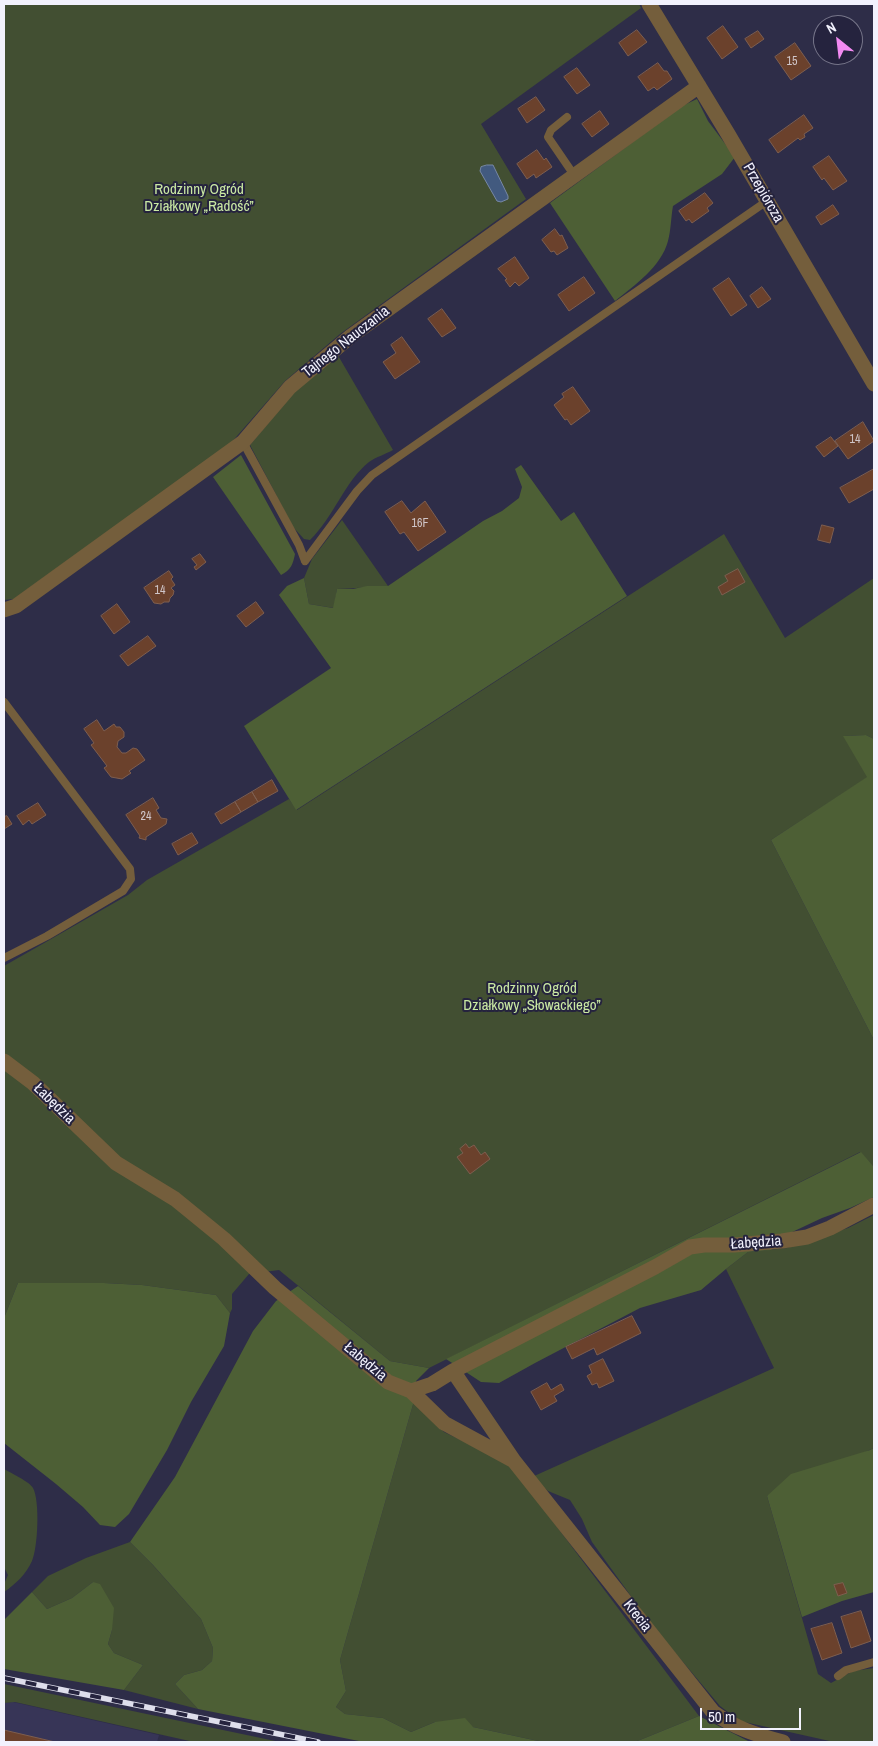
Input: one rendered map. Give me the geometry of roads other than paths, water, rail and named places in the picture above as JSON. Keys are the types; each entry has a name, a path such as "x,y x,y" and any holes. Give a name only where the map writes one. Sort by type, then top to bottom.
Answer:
{"street":[{"name":"Przepiórcza","path":"649,4 874,384"},
{"name":"Tajnego Nauczania","path":"4,610 16,606 243,442 290,386 351,336 699,86"},
{"name":"Łabędzia","path":"4,1061 33,1083 116,1163 175,1199 224,1239 275,1288 388,1382 411,1391 432,1384 453,1371 690,1247 782,1241 807,1236 830,1228 874,1205"},
{"name":"Krecia","path":"453,1371 514,1461 713,1712 732,1725 758,1736 783,1742"},
{"name":"Krecia","path":"411,1391 454,1430 514,1461"}],"lane":[{"path":"567,117 550,130 548,136 574,175"},
{"path":"243,442 299,545 305,561 357,491 372,475 767,201"},
{"path":"4,702 130,869 131,879 123,891 47,936 4,958"},
{"path":"838,1676 846,1670 874,1662"}],"water":[{"path":"493,165 508,199 501,202 497,201 480,171 481,167"}],"railway":[{"path":"4,1678 318,1742"}],"park label":[{"name":"Rodzinny Ogród Działkowy „Radość”","path":"199,198"},
{"name":"Rodzinny Ogród Działkowy „Słowackiego”","path":"532,998"}]}
